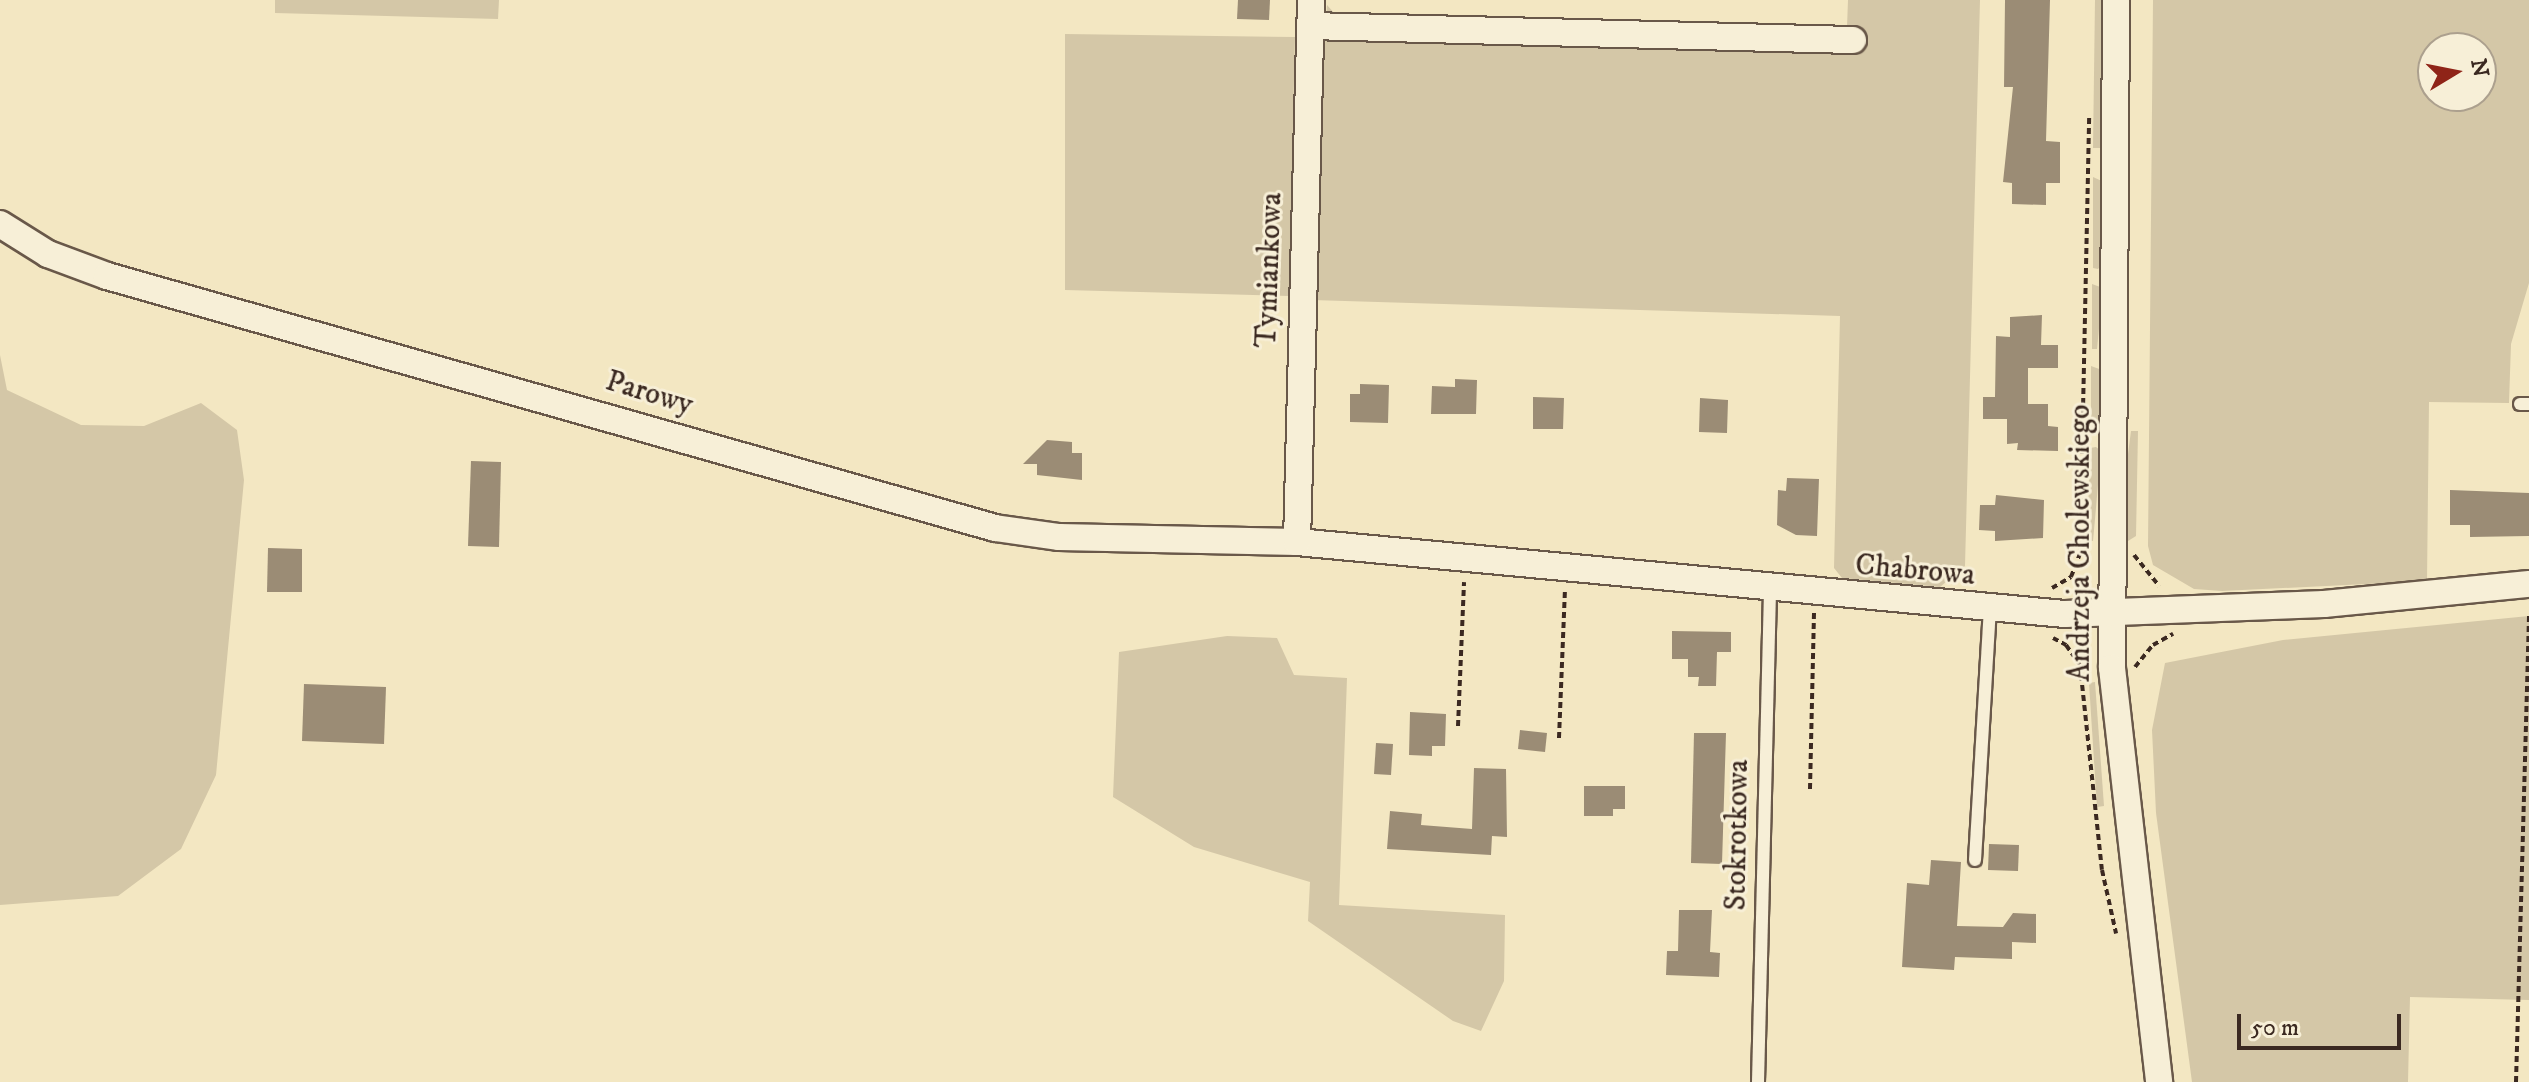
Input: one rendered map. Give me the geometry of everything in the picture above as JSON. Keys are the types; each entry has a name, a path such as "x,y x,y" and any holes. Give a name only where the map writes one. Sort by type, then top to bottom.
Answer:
{"street":[{"name":"Andrzeja Cholewskiego","path":"2116,0 2111,615 2120,782 2159,1082"},
{"path":"1310,13 1853,40"},
{"name":"Tymiankowa","path":"1297,542 1310,13"},
{"name":"Parowy","path":"0,224 48,254 107,276 995,528 1059,537 1297,542"},
{"name":"Chabrowa","path":"1297,542 1990,610 2111,615 2529,584"}],"lane":[{"name":"Stokrotkowa","path":"1758,1082 1770,589"},
{"path":"1975,860 1990,610"}],"path":[{"path":"2066,595 2080,554 2089,109"},
{"path":"2080,554 2093,555"},
{"path":"2129,555 2139,555 2153,582"},
{"path":"1458,726 1465,560"},
{"path":"1559,738 1565,570"},
{"path":"1810,789 1815,594"},
{"path":"2516,1082 2529,612"},
{"path":"2066,645 2080,665 2102,870 2119,948"},
{"path":"2129,667 2153,645"}],"shaded area":[{"path":"275,0 499,0 498,19 275,13"},
{"path":"1848,0 1980,0 1965,566 1940,587 1842,578 1834,568 1840,316 1312,300 1327,5 1335,14 1847,27"},
{"path":"2095,0 2106,0 2100,148 2093,148"},
{"path":"2153,0 2529,0 2529,283 2511,344 2509,403 2429,402 2427,581 2222,591 2194,589 2153,565 2148,546"},
{"path":"1065,34 1295,37 1289,296 1065,290"},
{"path":"2093,177 2104,182 2103,264 2098,269 2093,268"},
{"path":"2092,284 2103,288 2097,349 2092,349"},
{"path":"0,355 7,390 81,425 144,426 201,403 237,430 244,480 216,775 181,849 118,896 0,905"},
{"path":"2091,366 2102,370 2102,427 2096,431 2091,431"},
{"path":"2131,431 2138,431 2136,536 2128,541 2124,485"},
{"path":"2096,447 2101,451 2093,541 2087,540 2090,448"},
{"path":"2529,616 2529,1000 2410,997 2408,1082 2192,1082 2156,813 2152,730 2165,663 2283,640"},
{"path":"1227,636 1277,638 1294,675 1347,678 1339,905 1505,915 1504,981 1481,1031 1453,1021 1308,921 1310,882 1194,847 1113,797 1119,652"},
{"path":"2095,682 2104,806 2097,807 2089,683"}],"building":[{"path":"1238,0 1270,0 1269,20 1237,19"},
{"path":"2005,0 2050,0 2046,141 2060,142 2060,183 2046,183 2046,205 2012,204 2012,183 2003,182 2013,87 2004,87"},
{"path":"2042,315 2041,345 2058,345 2058,368 2028,368 2028,404 2048,404 2048,426 2058,427 2058,451 2017,450 2018,443 2007,444 2007,419 1983,419 1983,397 1995,397 1996,336 2010,337 2010,317"},
{"path":"1455,379 1477,380 1476,414 1431,414 1432,386 1455,387"},
{"path":"1360,384 1389,385 1388,423 1350,422 1350,394 1360,394"},
{"path":"1533,397 1564,398 1563,429 1533,429"},
{"path":"1700,398 1728,400 1727,433 1699,432"},
{"path":"1047,440 1072,442 1072,453 1082,453 1082,480 1037,475 1037,464 1023,464"},
{"path":"471,461 501,462 499,547 468,546"},
{"path":"1787,478 1819,479 1817,536 1796,535 1777,525 1778,490 1786,491"},
{"path":"2450,490 2529,493 2529,536 2470,537 2470,525 2450,525"},
{"path":"1996,495 2044,500 2043,538 1995,541 1995,531 1979,530 1980,505 1995,505"},
{"path":"268,548 302,549 302,592 267,592"},
{"path":"1672,631 1731,632 1731,652 1717,652 1716,686 1698,686 1699,677 1688,677 1688,659 1672,659"},
{"path":"304,684 386,687 384,744 302,741"},
{"path":"1410,712 1446,714 1445,746 1432,746 1432,756 1409,755"},
{"path":"1520,730 1547,733 1545,752 1518,749"},
{"path":"1694,733 1726,733 1722,864 1691,863"},
{"path":"1376,743 1393,744 1391,775 1374,774"},
{"path":"1474,768 1506,769 1507,837 1492,836 1491,855 1387,849 1390,811 1422,814 1421,825 1472,829"},
{"path":"1584,786 1625,786 1625,809 1613,809 1613,816 1584,816"},
{"path":"1989,844 2019,845 2018,871 1988,870"},
{"path":"1931,860 1961,862 1957,926 2003,927 2013,913 2036,914 2036,943 2012,942 2012,959 1955,957 1954,970 1902,967 1907,883 1929,885"},
{"path":"1679,910 1712,910 1710,952 1720,953 1719,977 1666,975 1667,951 1678,951"}]}
